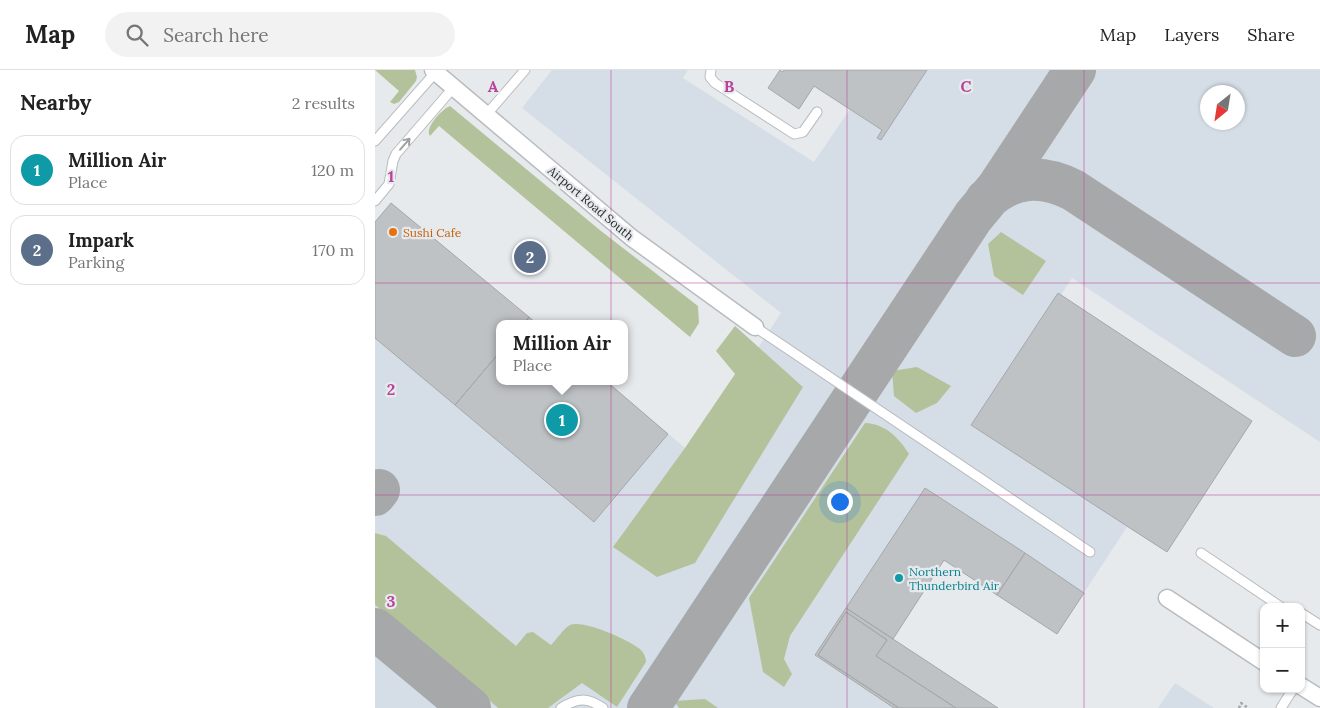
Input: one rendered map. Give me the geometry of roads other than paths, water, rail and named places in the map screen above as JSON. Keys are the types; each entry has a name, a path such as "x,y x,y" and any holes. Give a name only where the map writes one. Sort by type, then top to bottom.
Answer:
{"street":[{"name":"Airport Road South","path":"434,71 632,238 755,327"},
{"path":"1167,598 1260,655"},
{"path":"1305,689 1320,698"}],"lane":[{"path":"486,115 525,70"},
{"path":"711,70 709,76 715,84 794,134 803,132 817,112"},
{"path":"375,141 434,71"},
{"path":"375,201 389,184 396,154 453,88"},
{"path":"755,327 1090,552"},
{"path":"1201,553 1275,603"},
{"path":"1305,616 1320,625"},
{"path":"1281,708 1290,693"},
{"path":"561,708 570,702 582,699 592,701 603,708"}],"place":[{"name":"Sushi Cafe","path":"393,232"},
{"name":"Impark","path":"530,257"},
{"name":"Million Air","path":"562,420"},
{"name":"Northern Thunderbird Air","path":"899,578"}]}
